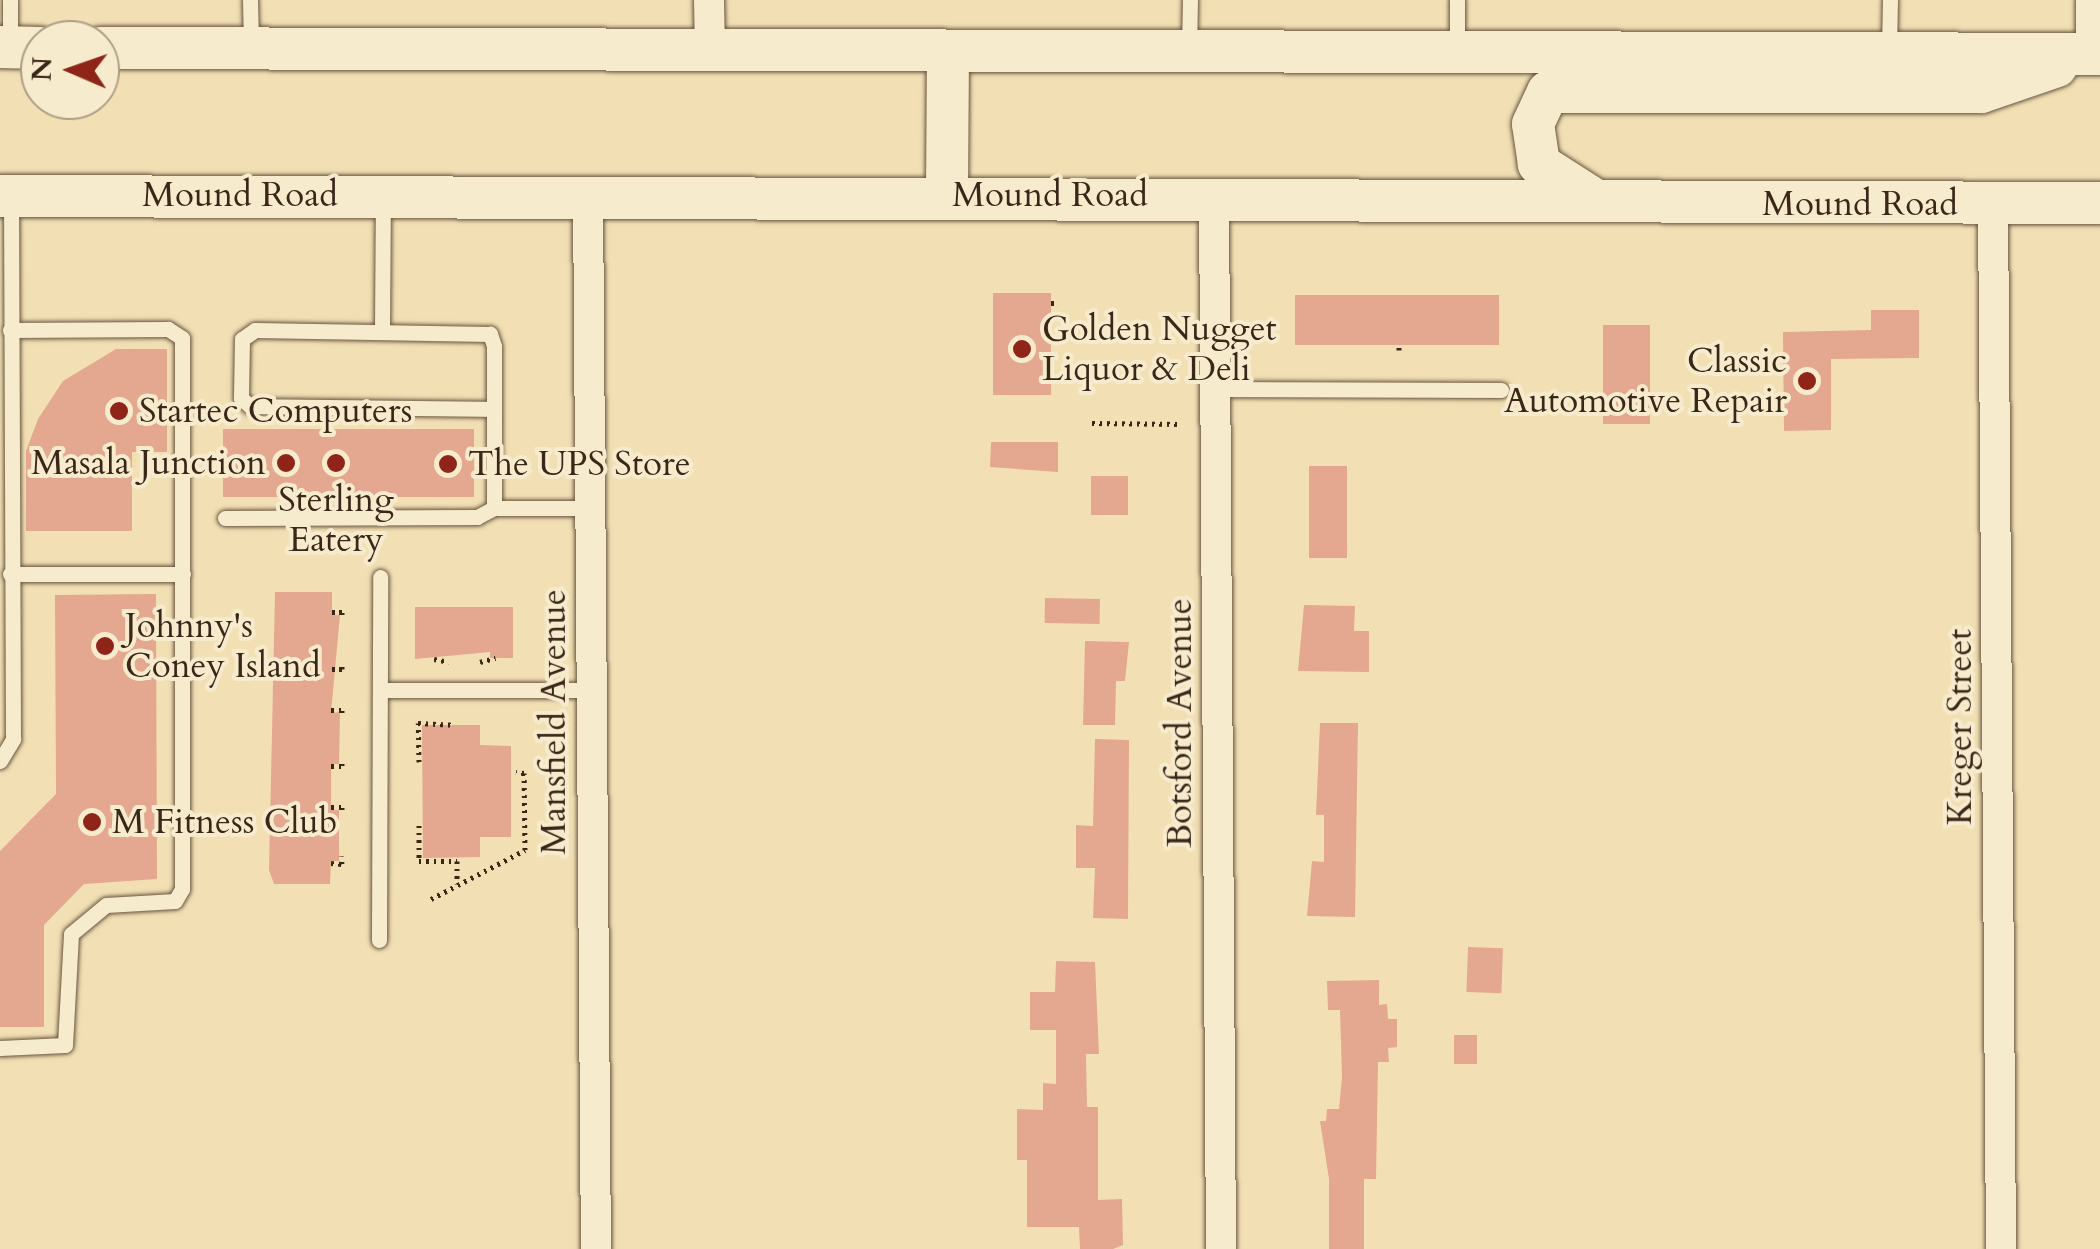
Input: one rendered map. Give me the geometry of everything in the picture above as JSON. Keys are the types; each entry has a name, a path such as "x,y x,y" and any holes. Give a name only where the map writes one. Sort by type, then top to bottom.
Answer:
{"main road":[{"path":"120,48 710,54 2096,54"},
{"path":"946,194 948,54"},
{"path":"1600,203 1539,164 1533,124 1548,92 1981,92 2096,54"},
{"name":"Mound Road","path":"6,196 946,194 1600,203 2100,203"}],"street":[{"path":"709,0 710,54"},
{"path":"2091,0 2096,54"},
{"name":"Mansfield Avenue","path":"588,194 596,1249"},
{"name":"Botsford Avenue","path":"1214,196 1221,1249"},
{"name":"Kreger Street","path":"1993,204 2002,1249"}],"lane":[{"path":"10,0 17,48"},
{"path":"250,0 251,49"},
{"path":"1188,55 1190,0"},
{"path":"1456,55 1458,0"},
{"path":"1889,55 1890,0"},
{"path":"382,330 383,195"},
{"path":"0,762 12,739 10,574 4,494 10,330 6,196"},
{"path":"0,1048 64,1044 66,942 97,910 116,901 175,901 181,894 182,338 168,329 10,330"},
{"path":"494,409 244,404 241,345 250,331 490,334 494,409 494,508"},
{"path":"1215,389 1501,390"},
{"path":"225,518 477,518 494,508 590,508"},
{"path":"10,574 182,574"},
{"path":"379,940 380,577"},
{"path":"380,690 591,690"}],"path":[{"path":"1092,423 1182,424"},
{"path":"332,612 342,612 342,619"},
{"path":"480,662 495,658"},
{"path":"434,659 450,662"},
{"path":"332,669 342,669 342,662"},
{"path":"331,710 342,710 342,717"},
{"path":"419,762 418,723 453,725"},
{"path":"331,766 342,766 342,759"},
{"path":"430,899 525,850 524,773 516,772"},
{"path":"331,807 342,807 342,814"},
{"path":"516,810 524,810"},
{"path":"419,825 419,862 457,859 458,885"},
{"path":"331,864 342,864 342,856"}],"building":[{"name":"Golden Nugget Liquor & Deli","path":"993,293 1051,293 1051,395 993,395"},
{"path":"1295,295 1499,295 1499,345 1295,345"},
{"path":"1871,310 1919,310 1919,358 1831,359 1831,430 1784,431 1783,332 1871,330"},
{"path":"1603,325 1650,325 1650,424 1603,424"},
{"path":"116,349 167,349 167,452 132,452 132,531 26,531 26,451 38,419 63,381"},
{"path":"223,429 474,429 474,497 223,497"},
{"path":"991,442 1058,442 1058,472 990,467"},
{"path":"1309,466 1347,466 1347,558 1309,558"},
{"path":"1091,476 1128,476 1128,515 1091,515"},
{"path":"275,592 332,592 332,615 340,615 331,713 340,712 339,764 331,764 331,810 339,810 339,861 331,861 330,884 274,884 269,870"},
{"path":"156,594 157,879 84,884 44,925 44,1027 0,1027 0,851 56,794 55,595"},
{"path":"1045,598 1100,599 1100,624 1045,623"},
{"path":"1304,605 1355,606 1354,631 1369,631 1369,672 1298,671"},
{"path":"415,607 513,607 513,658 490,658 490,652 415,659"},
{"path":"1085,641 1129,642 1125,681 1116,681 1115,725 1083,725"},
{"path":"1320,723 1358,723 1355,917 1307,916 1312,861 1324,862 1324,815 1316,815"},
{"path":"422,725 480,725 480,745 511,746 511,837 480,837 480,857 423,858"},
{"path":"1095,739 1129,740 1128,919 1093,918 1095,868 1076,868 1076,825 1093,826"},
{"path":"1468,947 1503,948 1501,993 1466,992"},
{"path":"1056,961 1095,962 1099,1054 1086,1054 1087,1107 1098,1107 1098,1200 1122,1199 1123,1245 1113,1249 1080,1249 1079,1227 1027,1227 1027,1160 1017,1160 1017,1109 1043,1110 1043,1083 1056,1084 1056,1030 1030,1030 1030,992 1055,992"},
{"path":"1379,980 1379,1005 1387,1004 1388,1019 1397,1019 1397,1047 1388,1048 1389,1062 1378,1062 1376,1179 1364,1179 1364,1249 1329,1249 1329,1179 1320,1121 1326,1121 1327,1109 1339,1109 1342,1077 1340,1010 1328,1010 1327,981"},
{"path":"1454,1035 1477,1035 1477,1064 1454,1064"}],"place":[{"name":"Golden Nugget Liquor & Deli","path":"1022,349"},
{"name":"Classic Automotive Repair","path":"1807,381"},
{"name":"Startec Computers","path":"119,411"},
{"name":"Masala Junction","path":"286,463"},
{"name":"Sterling Eatery","path":"336,463"},
{"name":"The UPS Store","path":"448,464"},
{"name":"Johnny's Coney Island","path":"105,646"},
{"name":"M Fitness Club","path":"92,822"}]}
